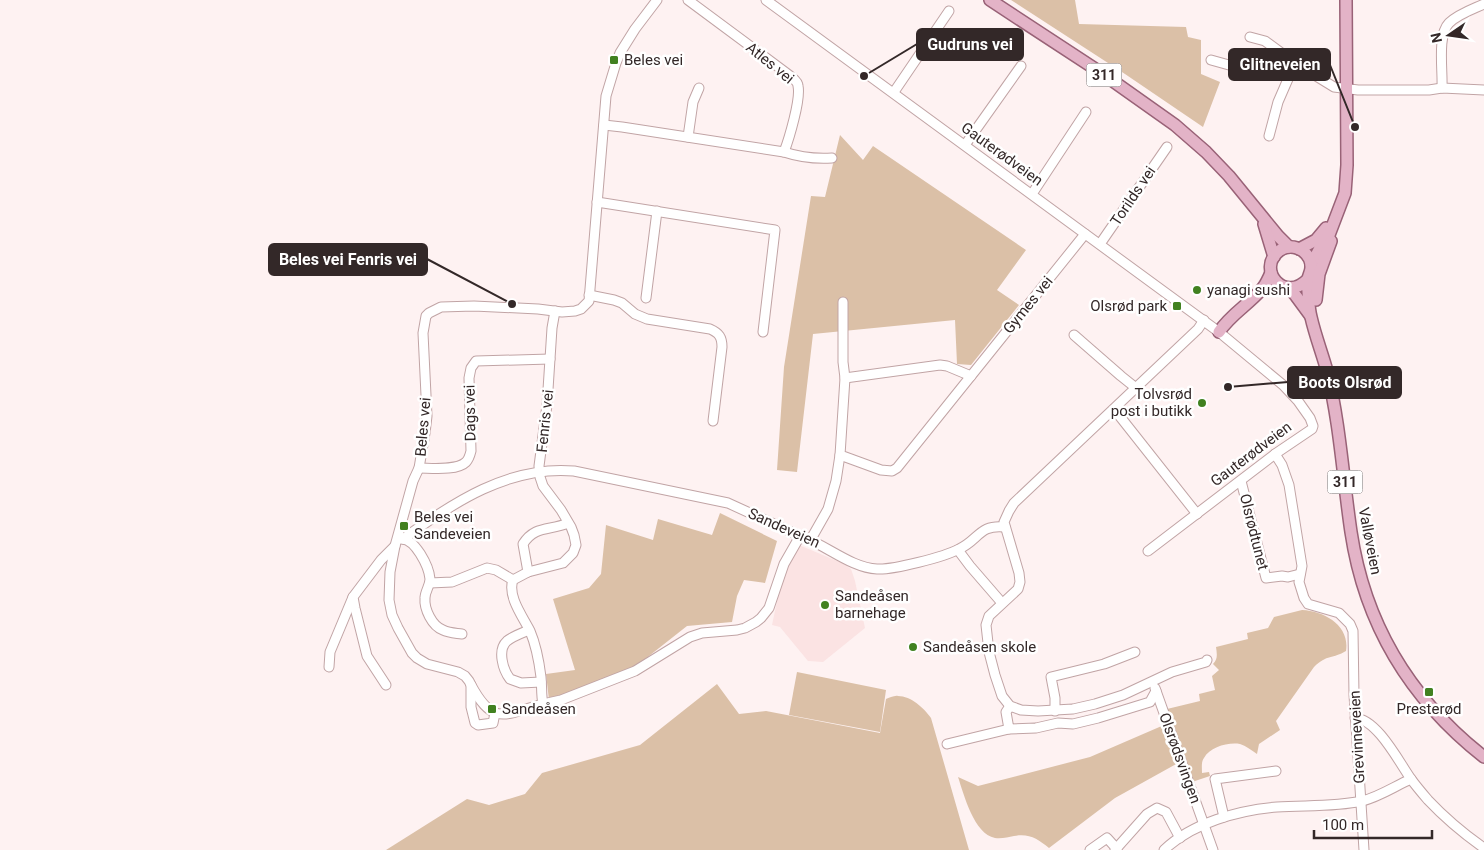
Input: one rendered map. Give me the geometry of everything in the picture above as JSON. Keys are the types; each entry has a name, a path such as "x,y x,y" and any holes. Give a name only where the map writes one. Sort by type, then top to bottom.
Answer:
{"main road":[{"name":"311","path":"990,0 1103,74 1175,125 1213,159 1278,236 1306,255 1311,265 1308,279"},
{"path":"1311,265 1329,235 1345,193 1347,179 1346,0"},
{"name":"311","path":"1256,209 1266,228 1274,257 1270,266 1271,273 1276,282 1285,287"},
{"path":"1274,257 1281,250 1294,248 1316,240 1337,215"},
{"path":"1316,334 1318,321 1316,289 1327,249 1333,236 1337,215"},
{"path":"1219,332 1226,322 1260,292 1271,273"},
{"path":"1219,332 1230,326 1263,296 1285,287 1299,286 1308,279"},
{"name":"Valløveien","path":"1308,279 1310,316 1332,392 1351,532 1368,600 1388,646 1402,670 1457,735 1484,757"},
{"name":"Valløveien","path":"1285,287 1296,296 1310,316"},
{"name":"Valløveien","path":"1446,722 1456,727 1484,748"}],"street":[{"path":"657,0 625,44 616,63 606,96 589,295 622,303 635,314 646,319 710,329 717,332 722,341 722,347 713,421"},
{"name":"Atles vei","path":"688,0 789,74 797,82 798,96 789,139 784,152"},
{"name":"Gauterødveien","path":"766,0 1204,320 1279,381 1298,401 1310,418 1313,426 1312,429 1275,454 1148,551"},
{"path":"1442,88 1442,46 1445,29 1456,17 1484,4"},
{"path":"894,92 949,11"},
{"path":"1250,37 1264,41 1294,63 1334,88 1484,90"},
{"path":"1211,60 1229,65 1263,70 1275,50"},
{"path":"1269,136 1278,102 1294,63"},
{"path":"965,145 1021,66"},
{"path":"688,137 693,102 699,88"},
{"path":"1032,194 1086,112"},
{"path":"604,126 622,127 820,158 832,158"},
{"name":"Torilds vei","path":"1100,244 1167,147"},
{"path":"597,202 776,230 763,332"},
{"path":"646,298 657,211"},
{"name":"Gymes vei","path":"840,455 881,470 892,471 898,468 1085,234"},
{"name":"Beles vei","path":"495,713 484,706 465,676 458,672 427,664 417,658 403,638 392,615 389,600 390,572 413,481 419,468 427,416 423,333 426,316 436,309 474,306 575,311 581,309 589,301 589,295"},
{"path":"812,539 828,509 836,481 840,455 845,378 843,302"},
{"name":"Fenris vei","path":"514,580 528,572 563,563 573,553 576,541 561,510 543,486 540,477 555,311"},
{"path":"1204,320 1198,329 1014,503 1004,519 1020,582 1018,589 989,616 986,625 995,675 1002,696 1010,706 1021,710 1055,711 1073,709 1107,700 1172,672 1206,662 1207,660"},
{"path":"1074,335 1136,388"},
{"name":"Dags vei","path":"419,468 452,468 466,462 469,457 471,451 470,378 471,368 476,361 550,359"},
{"path":"845,378 940,364 970,376"},
{"path":"1114,409 1197,514"},
{"path":"1275,454 1282,465 1289,485 1302,566 1300,574"},
{"name":"Sandeveien","path":"329,667 330,652 353,596 381,560 399,542 446,508 472,494 497,483 540,472 574,471 728,503 800,536 812,539 859,565 879,570 898,567 958,550 967,545 982,531 995,526 1005,527"},
{"name":"Olsrødtunet","path":"1240,481 1266,578 1288,577 1300,574"},
{"path":"528,572 523,544 528,537 535,532 568,523"},
{"path":"471,684 471,708 475,723 478,725 493,723 495,713 500,715 508,714 542,702 561,700 635,671 690,637 702,633 746,628 762,618 769,608 784,564 800,536"},
{"path":"399,542 408,540 421,555 425,563 430,583 425,597 430,618 442,630 462,634"},
{"path":"958,550 1002,603"},
{"path":"430,583 452,582 487,568 496,570 514,580 512,585 513,595 534,641 538,656 542,702"},
{"name":"Grevinneveien","path":"1300,574 1299,582 1305,601 1308,604 1339,613 1350,624 1353,631 1355,718 1364,850"},
{"path":"353,596 367,656 386,685"},
{"path":"529,630 504,645 502,655 504,668 510,679 521,683 541,682"},
{"path":"1055,711 1055,698 1051,677 1104,664 1135,652"},
{"name":"Olsrødsvingen","path":"1152,682 1213,850"},
{"name":"Olsrødsvingen","path":"947,744 1010,729 1036,728 1058,723 1073,724 1098,718 1150,702 1156,691"},
{"path":"1010,706 1006,712 1010,729"},
{"path":"1355,718 1364,720 1382,736 1411,779 1439,811 1484,848"},
{"path":"1224,817 1214,779 1276,771"},
{"path":"1164,850 1180,838 1224,817 1245,811 1268,808 1322,806 1360,801 1369,799 1411,779"},
{"path":"1090,850 1108,838 1116,849 1147,814 1157,808 1166,812 1180,838"}],"shaded area":[{"path":"1011,0 1075,0 1079,24 1186,27 1188,37 1201,40 1201,74 1220,82 1203,127 1125,74"},
{"path":"840,135 863,160 873,146 1026,250 997,290 1019,305 971,365 957,364 955,320 813,334 797,472 777,470 784,367 811,196 825,197"},
{"path":"720,513 777,541 765,583 744,580 737,596 732,622 687,626 635,667 549,700 546,674 575,670 553,599 589,588 601,574 606,525 653,540 658,519 712,535"},
{"path":"799,545 842,563 851,569 865,628 823,662 808,661 780,627 772,625 785,569"},
{"path":"1302,610 1319,613 1340,627 1346,642 1346,651 1326,658 1314,667 1276,721 1280,730 1259,744 1257,754 1240,744 1215,748 1207,754 1202,763 1202,773 1209,772 1210,776 1192,782 1167,709 1200,701 1199,694 1215,690 1212,676 1219,670 1213,664 1217,654 1216,647 1248,639 1247,633 1268,628 1274,617"},
{"path":"797,672 886,690 880,732 789,715"},
{"path":"717,684 739,714 766,711 880,733 886,699 897,696 912,700 925,710 931,718 969,850 386,850 467,799 489,805 525,794 542,773 640,745"},
{"path":"1164,725 1178,763 1115,798 1049,848 1037,839 1029,836 1019,835 995,838 988,835 981,829 971,813 958,777 978,786 1090,757"}],"place":[{"name":"Beles vei","path":"614,60"},
{"name":"Gudruns vei","path":"864,76"},
{"name":"Glitneveien","path":"1355,127"},
{"name":"yanagi sushi","path":"1197,290"},
{"name":"Beles vei Fenris vei","path":"512,304"},
{"name":"Olsrød park","path":"1177,306"},
{"name":"Boots Olsrød","path":"1228,387"},
{"name":"Tolvsrød post i butikk","path":"1202,403"},
{"name":"Beles vei Sandeveien","path":"404,526"},
{"name":"Sandeåsen barnehage","path":"825,605"},
{"name":"Sandeåsen skole","path":"913,647"},
{"name":"Presterød","path":"1429,692"},
{"name":"Sandeåsen","path":"492,709"}]}
